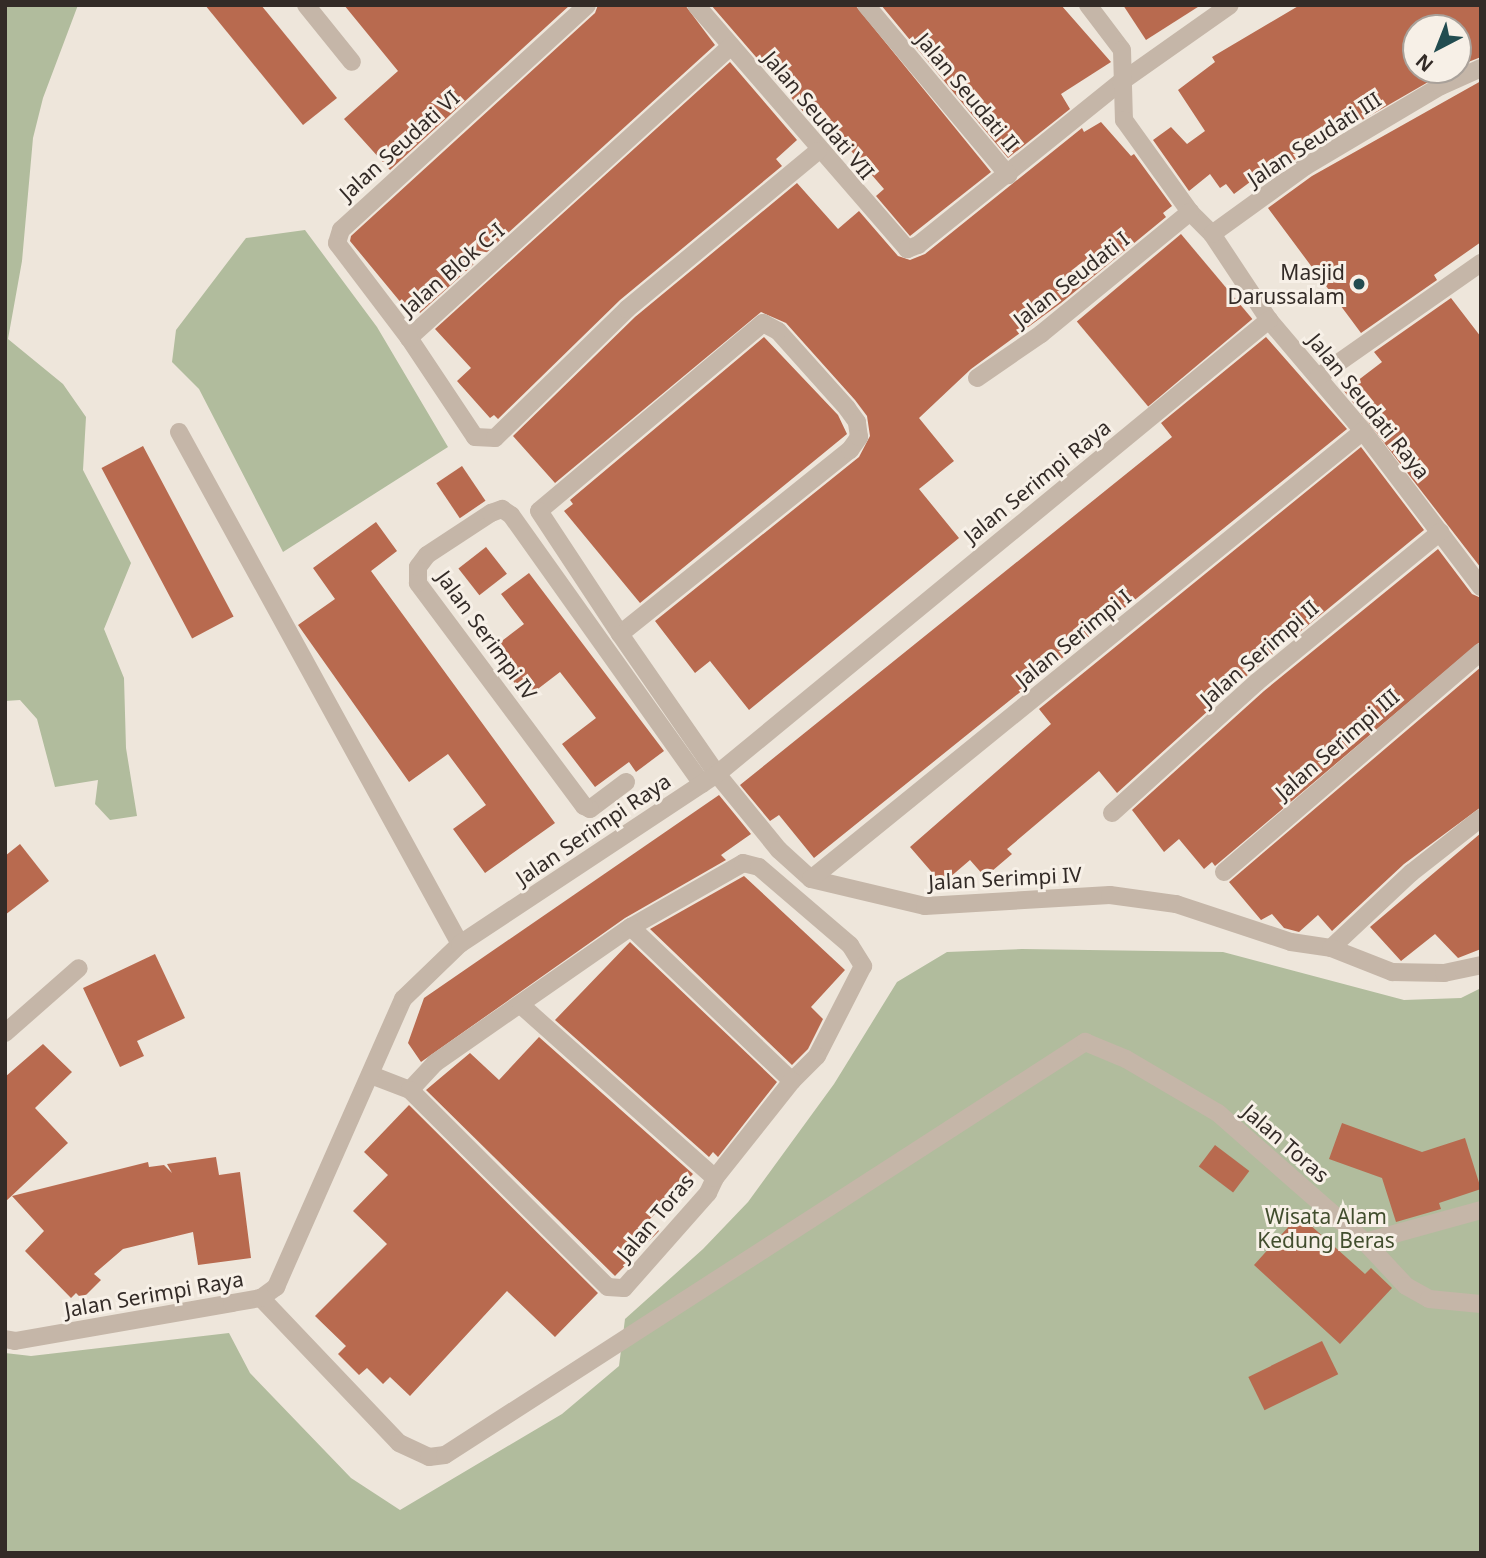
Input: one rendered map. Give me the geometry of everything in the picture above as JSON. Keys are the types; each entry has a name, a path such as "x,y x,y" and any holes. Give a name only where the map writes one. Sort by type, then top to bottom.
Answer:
{"street":[{"path":"306,5 352,62"},
{"name":"Jalan Seudati VI","path":"409,338 337,243 341,230 587,5"},
{"name":"Jalan Seudati VII","path":"696,5 818,151 902,246 911,249"},
{"name":"Jalan Seudati II","path":"866,5 1008,175"},
{"name":"Jalan Seudati Raya","path":"1088,5 1122,50 1124,120 1190,212 1212,234 1269,320 1363,431 1481,587"},
{"name":"Jalan Seudati II","path":"911,249 1008,175 1121,82 1230,5"},
{"name":"Jalan Blok C-I","path":"731,46 409,338 475,438 495,438 627,309 818,151"},
{"name":"Jalan Seudati III","path":"1212,234 1307,166 1481,68"},
{"name":"Jalan Seudati I","path":"977,378 1041,334 1190,212"},
{"path":"1318,377 1481,263"},
{"name":"Jalan Serimpi Raya","path":"5,1339 15,1342 261,1298 285,1276 403,999 460,944 710,779 1269,320"},
{"name":"Jalan Serimpi IV","path":"620,634 850,450 859,437 857,422 778,331 763,323 539,511 620,634 710,779"},
{"name":"Jalan Serimpi I","path":"811,879 1363,431"},
{"path":"179,432 460,944"},
{"name":"Jalan Serimpi IV","path":"626,782 590,809 584,806 418,583 418,567 427,555 491,513 502,509 511,515 710,779 811,879 925,906 1111,895 1176,904 1292,942 1331,947 1392,972 1444,973 1481,965"},
{"name":"Jalan Serimpi II","path":"1112,813 1257,682 1440,532"},
{"name":"Jalan Serimpi III","path":"1224,872 1481,652"},
{"path":"1331,947 1412,873 1481,818"},
{"path":"410,1090 435,1063 631,927 735,864 749,863 859,954 863,966 817,1056 792,1081 715,1178"},
{"path":"631,927 792,1081"},
{"path":"5,1034 79,968"},
{"name":"Jalan Toras","path":"371,1074 410,1090 608,1287 617,1290 624,1288 708,1193 715,1178 521,1005"},
{"name":"Jalan Toras","path":"261,1298 399,1443 429,1457 445,1455 1085,1041 1126,1059 1218,1114 1365,1242 1387,1271 1429,1299 1481,1304"},
{"path":"1365,1242 1481,1210"}],"green space":[{"path":"5,5 78,5 43,98 33,138 22,261 8,339 63,384 86,417 83,470 131,563 104,629 124,678 126,748 137,816 110,820 95,804 98,780 55,787 37,719 20,700 5,701"},
{"path":"305,230 377,327 448,447 283,552 199,389 172,362 176,330 246,238"},
{"name":"Wisata Alam Kedung Beras","path":"1022,949 1223,952 1404,1000 1461,998 1481,988 1481,1553 5,1553 5,1353 31,1356 229,1333 250,1373 351,1478 400,1510 562,1414 619,1366 625,1319 703,1249 748,1202 834,1084 897,982 947,952"}],"building":[{"path":"205,5 261,5 337,98 303,125"},
{"path":"344,5 570,5 390,170 344,119 398,71"},
{"path":"598,5 685,5 715,45 420,313 413,305 407,310 350,241 351,236 595,13"},
{"path":"711,5 855,5 991,172 910,236 876,196 884,189 822,117 814,124"},
{"path":"881,5 1061,5 1111,62 1061,94 1070,109 1008,158"},
{"path":"1123,5 1201,5 1146,40"},
{"path":"1300,5 1481,5 1481,57 1472,61 1472,14 1402,14 1402,84 1425,84 1300,156 1255,189 1250,182 1234,194 1226,184 1220,188 1210,174 1189,191 1153,140 1171,127 1187,144 1205,131 1178,90 1215,62 1212,57"},
{"path":"730,62 797,140 776,159 782,166 620,300 498,419 494,415 490,418 457,381 471,368 435,329"},
{"path":"1481,81 1481,242 1434,275 1437,280 1361,333 1268,208 1312,176"},
{"path":"1101,122 1131,156 1134,154 1172,206 1163,213 1166,217 1061,303 971,369 919,418 954,461 919,489 959,538 749,710 710,661 695,673 655,621 859,457 870,436 867,416 855,400 786,323 761,312 555,483 513,436 635,317 797,183 838,229 859,211 898,256 910,260 925,254 1082,128 1084,132"},
{"path":"1181,234 1252,319 1148,406 1077,321"},
{"path":"1451,298 1481,337 1481,568 1344,391 1382,362 1374,352"},
{"path":"764,337 838,415 847,434 640,603 564,511 573,504 570,500"},
{"path":"1266,337 1347,429 814,858 779,815 770,821 740,785 1172,437 1161,423"},
{"path":"143,446 234,616 192,638 102,468"},
{"path":"1361,447 1424,530 1250,673 1117,793 1099,771 1007,849 1012,854 985,877 970,860 942,884 910,847 1051,724 1039,709"},
{"path":"462,466 485,501 460,518 436,483"},
{"path":"376,522 397,551 371,571 555,823 485,873 453,829 486,805 448,754 409,782 298,625 335,599 313,568"},
{"path":"486,547 507,574 479,595 458,569"},
{"path":"1438,549 1472,594 1481,598 1481,641 1215,866 1212,862 1204,869 1179,839 1164,852 1132,810 1264,691"},
{"path":"529,573 664,751 636,772 629,762 595,787 562,744 596,718 560,672 526,698 490,650 524,624 501,594"},
{"path":"1481,667 1481,807 1404,864 1332,931 1318,915 1299,932 1284,928 1272,914 1261,920 1229,882"},
{"path":"719,795 751,834 721,855 726,860 625,918 421,1062 408,1043 424,998"},
{"path":"1481,833 1481,949 1458,958 1435,934 1401,961 1370,927"},
{"path":"20,844 49,881 5,915 5,856"},
{"path":"744,876 845,970 811,1007 823,1019 808,1049 792,1065 650,929"},
{"path":"630,942 777,1082 718,1157 713,1152 709,1157 555,1020"},
{"path":"155,954 185,1018 137,1041 144,1056 120,1067 83,988"},
{"path":"539,1037 693,1174 649,1220 659,1231 615,1276 426,1090 470,1053 499,1080"},
{"path":"43,1044 72,1072 35,1108 68,1143 5,1202 5,1077"},
{"path":"409,1105 598,1293 555,1337 507,1291 410,1396 390,1377 383,1384 367,1368 359,1375 338,1354 346,1346 315,1316 387,1244 353,1211 388,1175 364,1152"},
{"path":"1342,1123 1422,1152 1465,1138 1481,1189 1439,1203 1441,1209 1396,1222 1382,1178 1329,1159"},
{"path":"1215,1145 1249,1171 1233,1192 1199,1167"},
{"path":"216,1157 219,1175 240,1172 251,1258 198,1265 193,1232 123,1249 94,1274 101,1280 82,1299 76,1293 71,1298 25,1251 44,1231 12,1196 148,1162 149,1167 164,1165 172,1173 167,1164"},
{"path":"1299,1215 1365,1274 1371,1268 1392,1288 1340,1344 1254,1265"},
{"path":"1322,1341 1338,1374 1265,1410 1248,1377"}],"place":[{"name":"Masjid Darussalam","path":"1359,284"}]}
